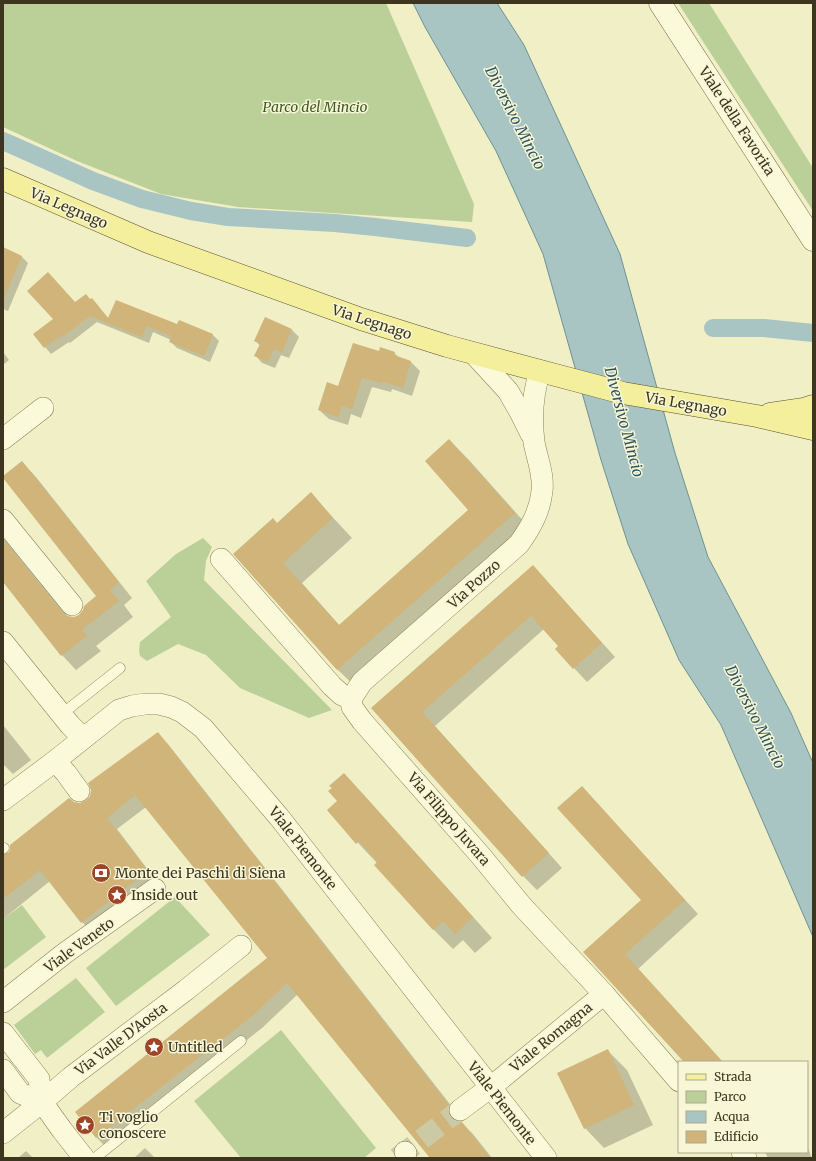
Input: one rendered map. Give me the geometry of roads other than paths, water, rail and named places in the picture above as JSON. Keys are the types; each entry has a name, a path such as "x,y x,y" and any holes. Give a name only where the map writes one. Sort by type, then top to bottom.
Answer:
{"main road":[{"name":"Viale della Favorita","path":"660,3 813,240"},
{"name":"Via Legnago","path":"3,179 148,242 234,274 361,319 474,354 623,393 757,416 813,429"},
{"name":"Via Legnago","path":"757,416 804,410 813,406"}],"street":[{"name":"Via Pozzo","path":"351,699 362,682 519,544 537,514 542,492 542,474 534,442 508,391 474,354"},
{"name":"Via Pozzo","path":"534,442 533,405 535,389 540,372"},
{"path":"3,439 43,408"},
{"path":"3,520 72,605"},
{"path":"221,559 332,686 342,695 351,699"},
{"path":"3,642 70,725 83,738"},
{"name":"Via Filippo Juvara","path":"351,699 352,707 362,721 482,856 522,905 604,994 678,1080"},
{"name":"Viale Piemonte","path":"3,800 119,710 132,706 159,704 182,712 198,723 279,817 546,1158"},
{"path":"55,761 79,790"},
{"name":"Viale Veneto","path":"3,1002 65,953 155,889"},
{"name":"Via Valle D'Aosta","path":"3,1134 71,1077 186,990 241,946"},
{"name":"Viale Romagna","path":"460,1110 491,1087 604,994"},
{"path":"3,1033 38,1079 42,1102 84,1158"},
{"path":"3,1070 20,1093 42,1102"}],"lane":[{"path":"62,714 120,668"},
{"path":"95,1158 241,1041"}],"water":[{"name":"Diversivo Mincio","path":"413,3 497,3 524,45 620,254 675,453 708,557 791,713 813,763 813,937 721,725 679,660 628,544 601,460 543,254 496,151 425,27"}],"waterway":[{"path":"3,141 93,181 142,199 191,211 228,217 335,223 467,238"},
{"path":"713,328 764,328 813,333"}],"tunnel":[{"path":"397,1158 460,1110"}],"place":[{"name":"Monte dei Paschi di Siena","path":"101,873"},
{"name":"Inside out","path":"117,895"},
{"name":"Untitled","path":"154,1047"},
{"name":"Ti voglio conoscere","path":"85,1125"}],"park label":[{"name":"Parco del Mincio","path":"315,107"}]}
